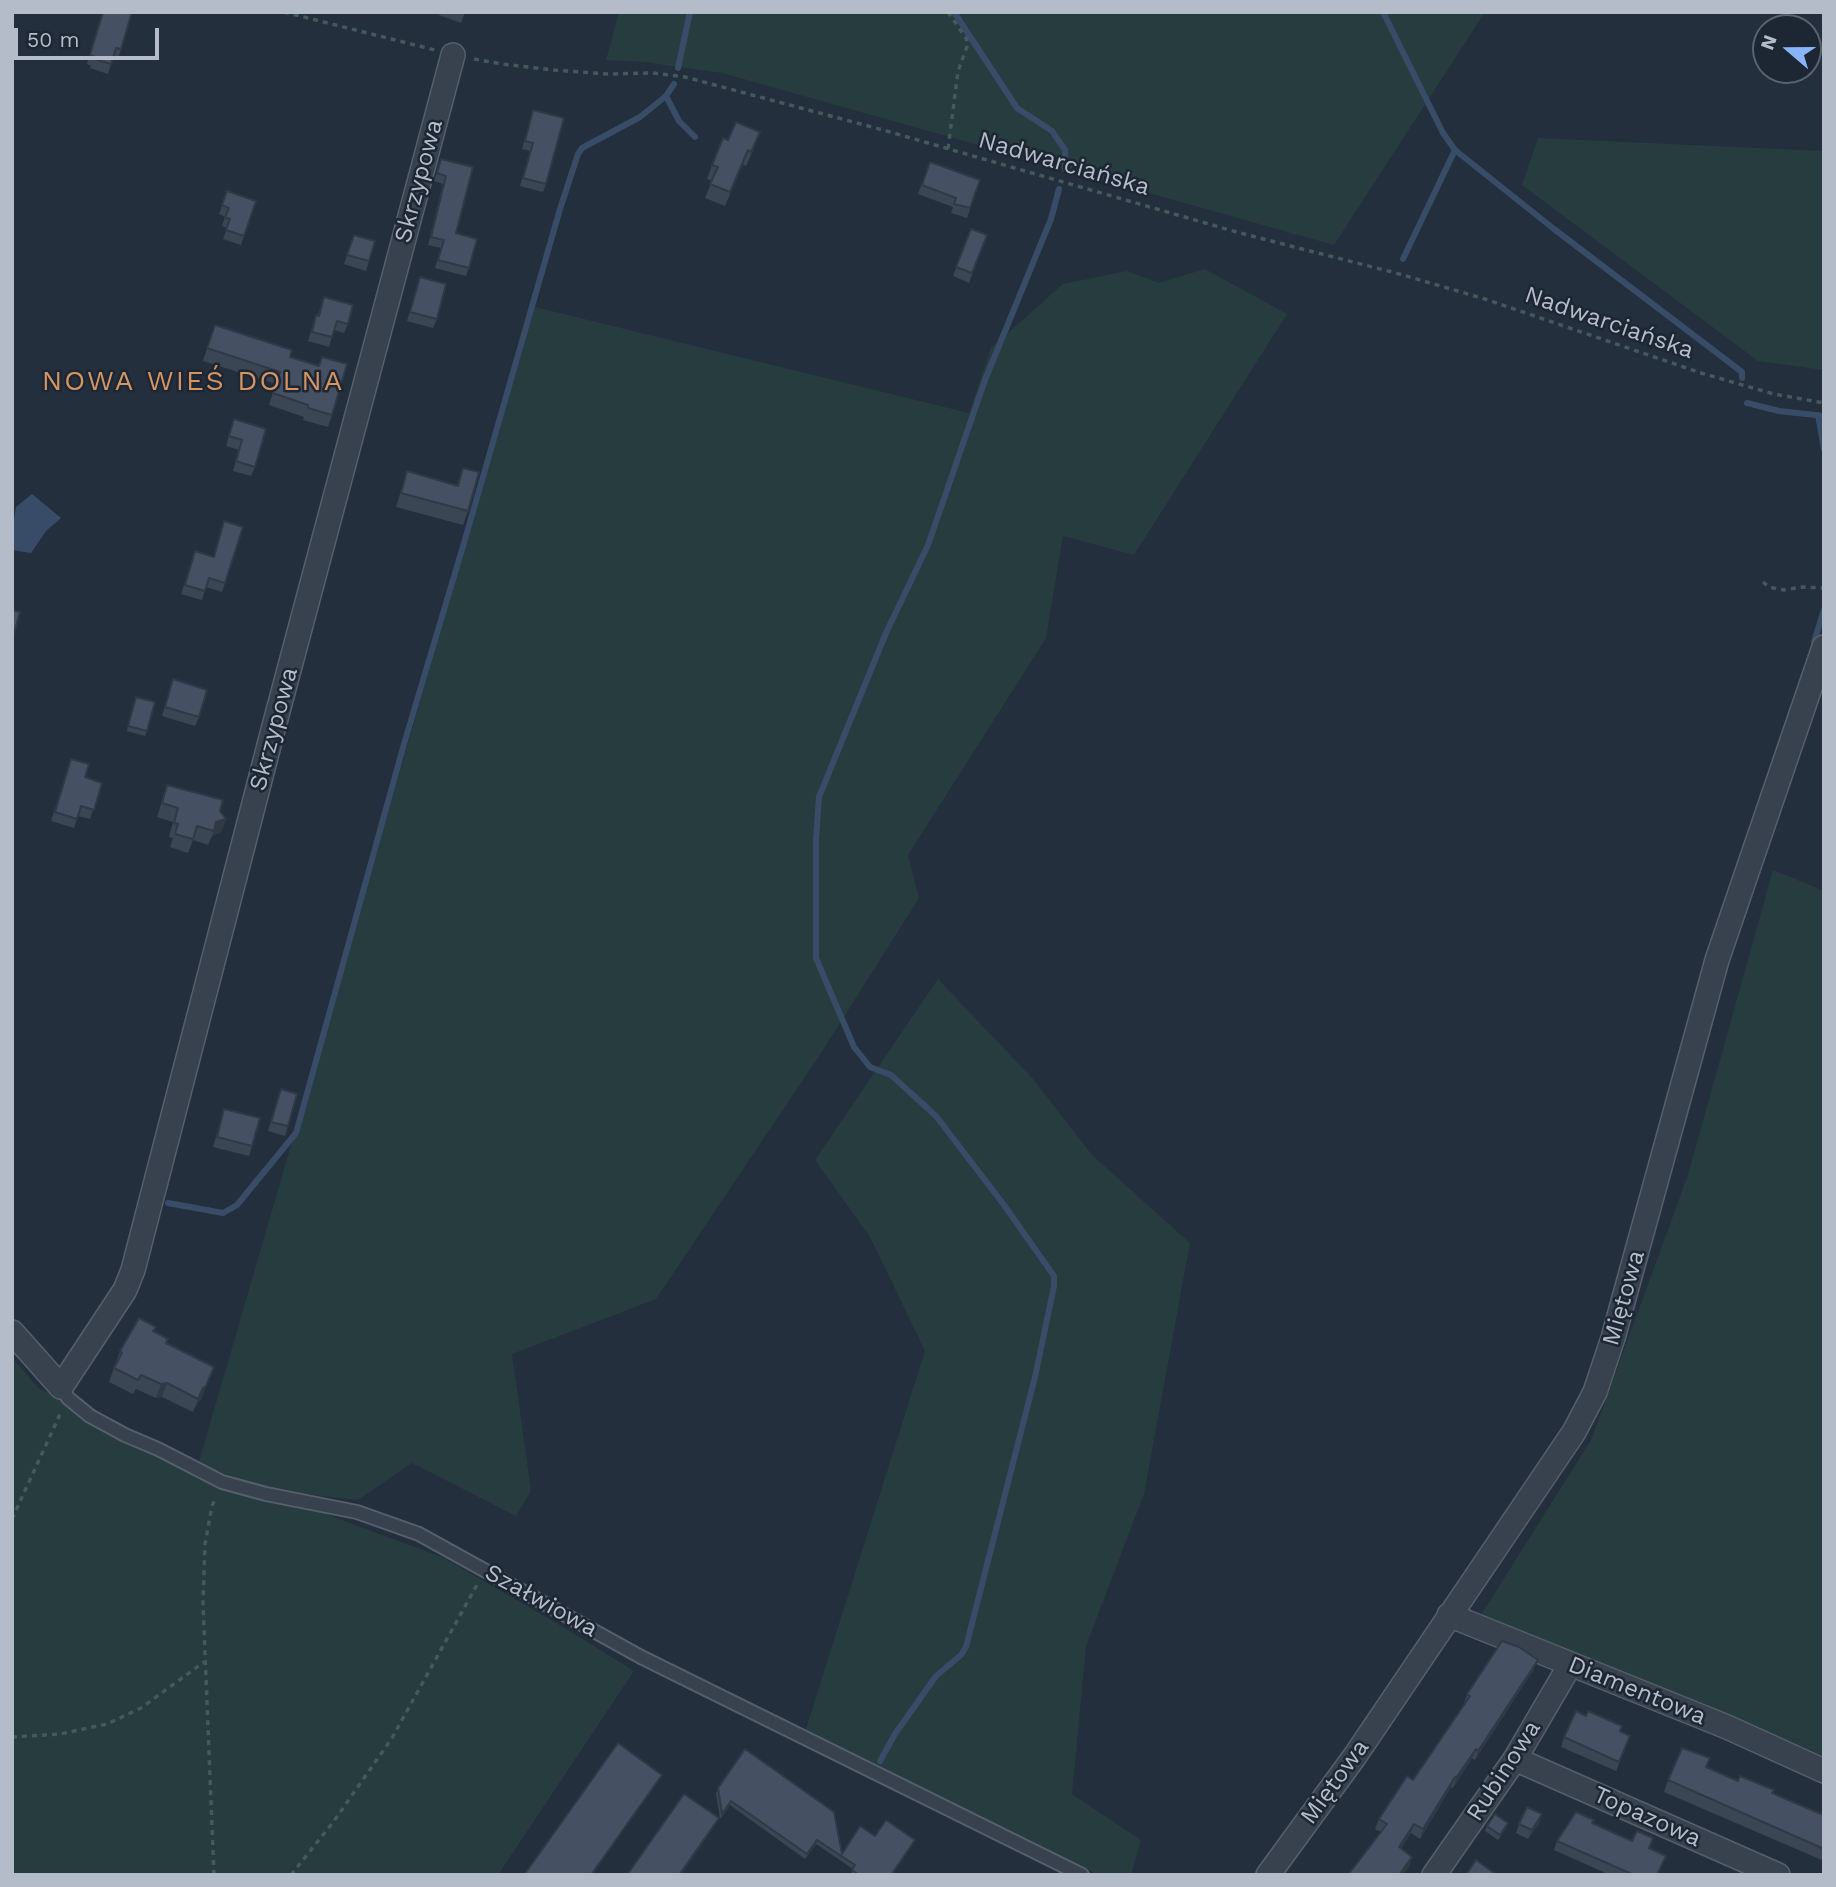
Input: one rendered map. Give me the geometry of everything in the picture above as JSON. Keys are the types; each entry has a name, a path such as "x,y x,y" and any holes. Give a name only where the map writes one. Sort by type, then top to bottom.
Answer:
{"street":[{"name":"Skrzypowa","path":"64,1392 125,1290 133,1270 273,730 453,55"},
{"name":"Miętowa","path":"1268,1875 1355,1756 1574,1432 1595,1391 1614,1338 1717,960 1824,647"},
{"name":"Szałwiowa","path":"12,1332 64,1392"},
{"name":"Diamentowa","path":"1449,1615 1727,1727 1824,1770"},
{"name":"Rubinowa","path":"1434,1875 1515,1759 1570,1665"},
{"name":"Topazowa","path":"1515,1759 1778,1875"}],"lane":[{"name":"Szałwiowa","path":"64,1392 90,1416 222,1482 266,1494 357,1512 419,1534 641,1657 1082,1875"}],"path":[{"name":"Nadwarciańska","path":"284,12 453,55 502,64 608,74 653,73 685,77 1240,233 1396,273 1485,299 1701,373 1774,394 1824,403"},
{"path":"948,12 968,44 958,71 948,149"},
{"path":"1763,582 1775,589 1784,590 1824,588"},
{"path":"12,1519 64,1392"},
{"path":"214,1875 203,1604 205,1544 212,1506 222,1482"},
{"path":"291,1875 334,1821 392,1738 486,1570"},
{"path":"12,1737 60,1734 107,1724 141,1708 205,1662"}],"green space":[{"path":"619,12 1485,12 1334,245 722,73 645,62 606,60"},
{"path":"1538,138 1824,151 1824,370 1758,361 1522,185"},
{"path":"1205,269 1287,314 1134,555 1063,536 1046,638 908,855 919,898 823,1050 656,1299 512,1354 531,1491 516,1516 412,1463 358,1500 279,1491 198,1465 535,307 969,413 991,348 1063,284 1127,271 1159,283"},
{"path":"1773,870 1824,891 1824,1756 1481,1615 1591,1440 1688,1175"},
{"path":"938,979 1033,1079 1092,1155 1190,1243 1144,1494 1086,1646 1072,1794 1141,1840 1131,1875 1099,1875 805,1732 925,1351 870,1237 815,1160"},
{"path":"12,1357 38,1388 197,1466 444,1558 634,1671 498,1875 12,1875"}],"water":[{"path":"32,494 61,518 46,531 31,553 12,550 16,507"}],"building":[{"path":"103,12 132,12 121,49 116,48 111,64 94,59 95,57 90,55"},
{"path":"533,110 564,118 546,184 523,178 533,143 525,141"},
{"path":"736,122 760,132 751,152 748,150 730,192 710,184 718,167 712,165 723,138 728,140"},
{"path":"441,159 473,167 456,233 477,239 469,268 438,260 444,240 431,237 446,176 437,173"},
{"path":"930,162 980,180 970,208 954,204 956,198 922,185"},
{"path":"227,191 256,201 244,236 226,230 230,219 225,217 229,208 222,205"},
{"path":"971,229 987,235 972,273 956,267"},
{"path":"354,235 375,241 369,261 347,255"},
{"path":"420,277 446,284 437,319 410,312"},
{"path":"324,297 353,305 348,324 337,321 332,337 312,332"},
{"path":"215,325 292,350 290,357 319,366 322,357 347,364 332,415 273,393 280,372 207,348"},
{"path":"234,419 266,429 255,467 236,461 242,440 229,436"},
{"path":"463,468 479,472 468,511 401,493 407,471 458,486"},
{"path":"224,521 243,527 225,583 209,578 205,591 185,585 195,551 214,557"},
{"path":"12,610 20,612 12,640"},
{"path":"173,679 207,690 199,717 165,707"},
{"path":"136,697 155,702 147,731 128,726"},
{"path":"71,759 89,764 85,777 102,783 94,810 81,806 77,819 55,812"},
{"path":"167,785 223,800 220,811 226,819 216,822 214,831 197,826 193,839 175,834 178,824 174,823 178,808 162,803"},
{"path":"281,1089 297,1094 288,1126 271,1122"},
{"path":"224,1109 260,1118 252,1146 217,1137"},
{"path":"139,1318 156,1327 153,1331 168,1339 166,1343 214,1367 198,1399 167,1383 161,1384 141,1375 138,1380 114,1368 122,1353 120,1351"},
{"path":"1502,1641 1519,1647 1538,1660 1478,1751 1476,1749 1455,1777 1423,1829 1414,1824 1399,1847 1412,1857 1399,1875 1348,1875 1387,1824 1379,1819 1407,1776 1413,1780 1470,1696 1467,1694"},
{"path":"1576,1711 1586,1716 1588,1711 1622,1726 1620,1731 1630,1736 1619,1762 1564,1737"},
{"path":"618,1743 662,1775 591,1875 524,1875"},
{"path":"1682,1748 1710,1758 1706,1767 1738,1781 1740,1776 1774,1790 1772,1793 1824,1813 1824,1849 1668,1780"},
{"path":"745,1749 834,1812 842,1854 860,1826 875,1836 886,1820 915,1840 891,1875 859,1875 852,1870 855,1865 817,1840 807,1854 731,1801 722,1814 718,1788"},
{"path":"684,1794 719,1818 679,1875 627,1875"},
{"path":"1527,1807 1542,1814 1532,1830 1519,1824"},
{"path":"1576,1812 1594,1820 1592,1823 1632,1841 1637,1831 1653,1838 1649,1848 1666,1856 1657,1875 1634,1875 1557,1841"},
{"path":"1495,1814 1508,1823 1500,1835 1487,1826"},
{"path":"1476,1860 1497,1875 1466,1875"}],"waterway":[{"path":"678,68 690,12"},
{"path":"954,12 1017,108 1052,131 1065,150 1065,169"},
{"path":"1383,12 1443,133 1455,150 1742,372 1742,378"},
{"path":"168,1203 223,1213 237,1205 296,1133 404,744 578,154 582,148 640,117 666,96 674,84"},
{"path":"666,96 679,121 695,137"},
{"path":"1403,259 1455,150"},
{"path":"880,1761 895,1734 936,1676 961,1655 966,1647 1035,1377 1054,1276 936,1116 891,1075 870,1067 854,1047 816,958 816,839 819,797 886,633 928,545 985,380 1051,219 1059,189"},
{"path":"1747,403 1779,411 1824,416"},
{"path":"1818,415 1824,449"},
{"path":"1814,642 1824,610"}],"district":[{"name":"NOWA WIEŚ DOLNA","path":"193,382"}]}
